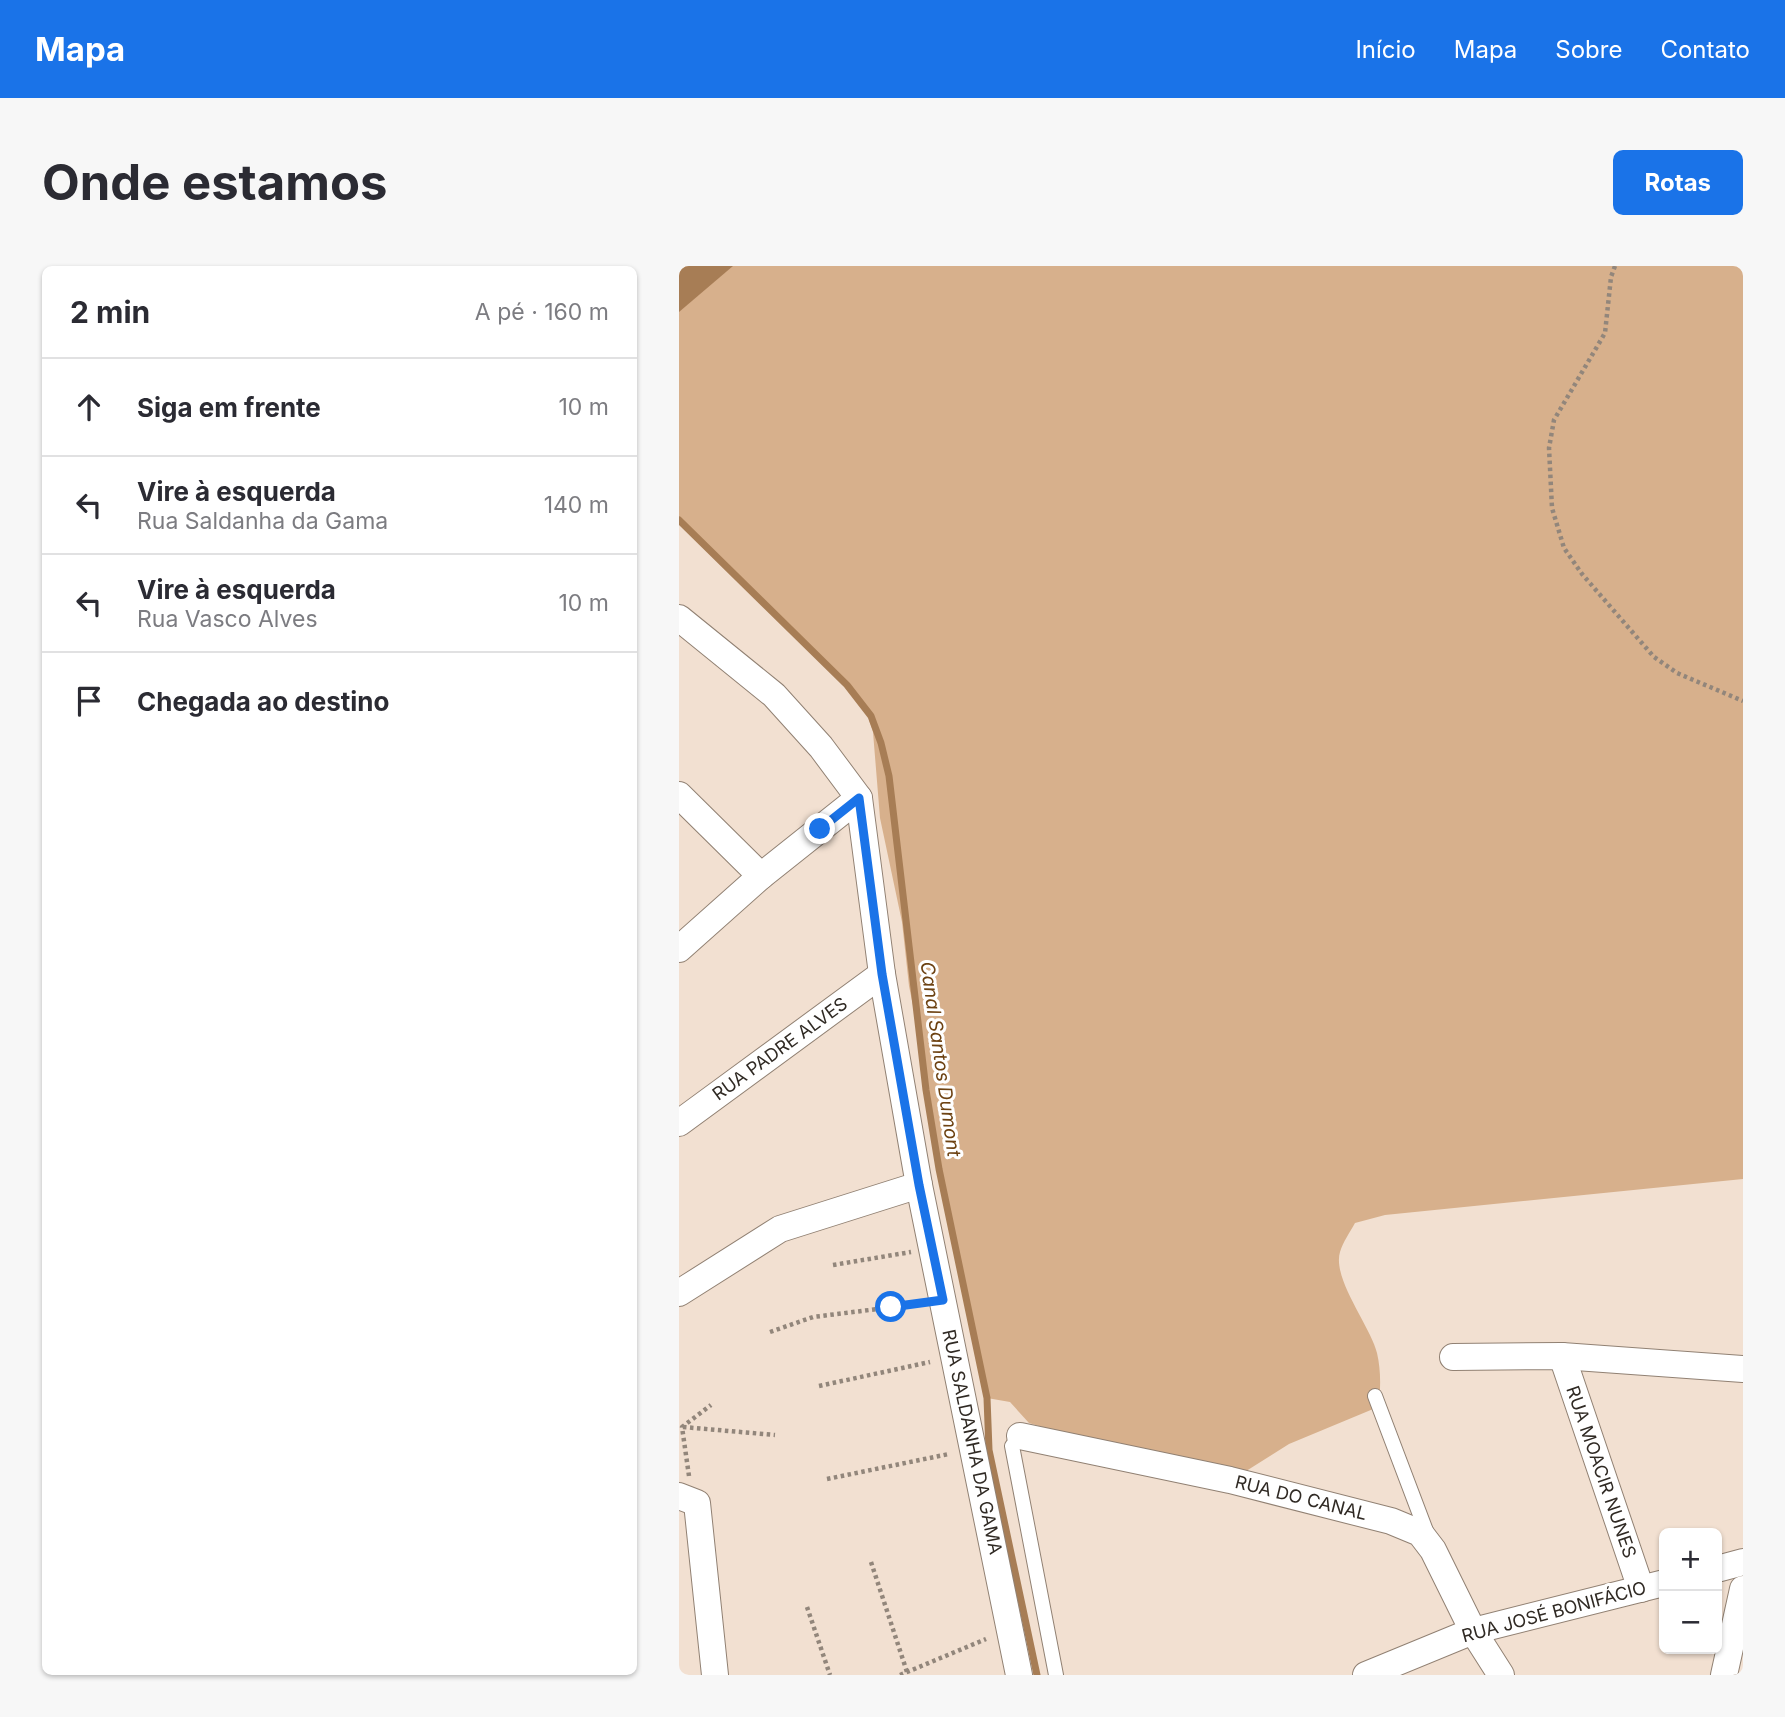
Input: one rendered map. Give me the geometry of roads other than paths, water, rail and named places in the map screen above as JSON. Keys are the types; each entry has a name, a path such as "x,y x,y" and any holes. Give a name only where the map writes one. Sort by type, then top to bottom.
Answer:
{"street":[{"name":"RUA SALDANHA DA GAMA","path":"679,618 773,695 821,747 859,798 882,974 919,1185 1019,1675"},
{"path":"679,796 761,876"},
{"path":"679,949 761,876 859,798"},
{"name":"RUA PADRE ALVES","path":"679,1124 882,974"},
{"path":"679,1293 779,1228 919,1185"},
{"path":"1453,1357 1562,1356 1743,1369"},
{"name":"RUA MOACIR NUNES","path":"1562,1356 1653,1586"},
{"name":"RUA DO CANAL","path":"1020,1436 1230,1480 1391,1521 1420,1533 1433,1550 1473,1631 1501,1675"},
{"path":"688,1500 715,1675"},
{"path":"1722,1568 1743,1562"},
{"name":"RUA JOSÉ BONIFÁCIO","path":"1366,1675 1473,1631 1653,1586"},
{"path":"1724,1675 1743,1589"}],"lane":[{"path":"1375,1396 1433,1550"},
{"name":"RUA SALDANHA DA GAMA","path":"1020,1436 1012,1446 1056,1675"}],"waterway":[{"name":"Canal Santos Dumont","path":"679,520 847,685 871,716 881,743 889,776 926,1090 939,1169 987,1398 989,1450 1037,1675"}]}
